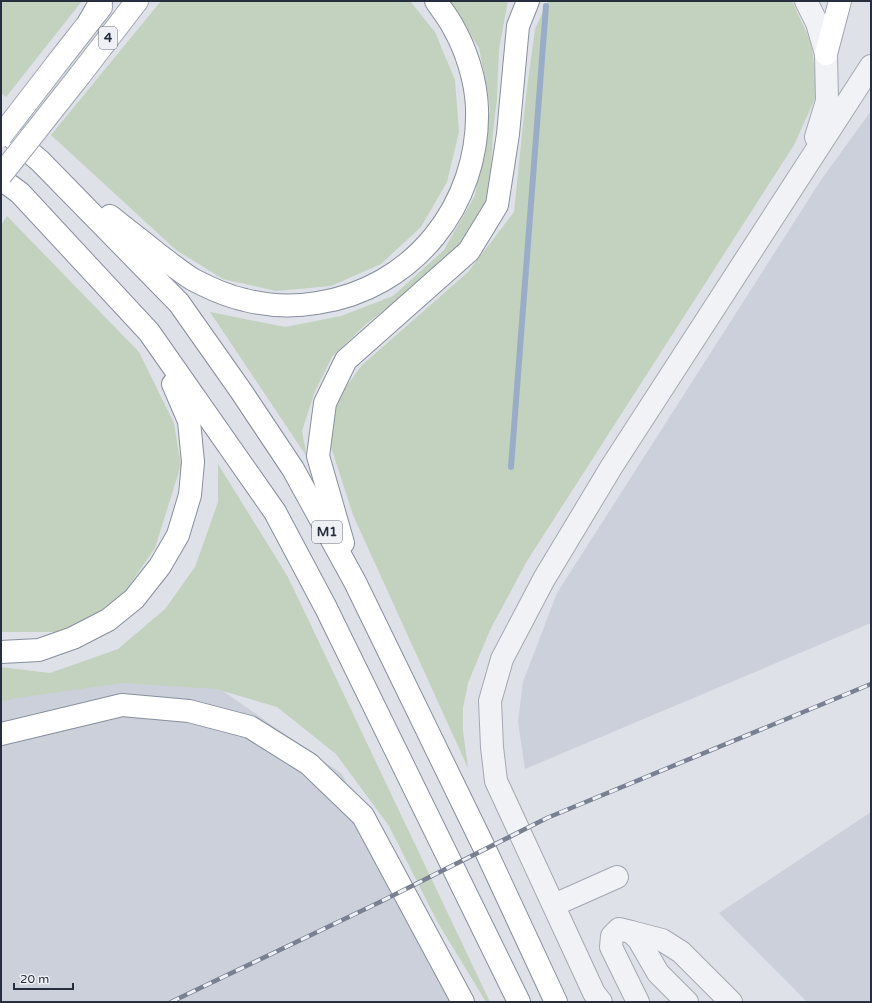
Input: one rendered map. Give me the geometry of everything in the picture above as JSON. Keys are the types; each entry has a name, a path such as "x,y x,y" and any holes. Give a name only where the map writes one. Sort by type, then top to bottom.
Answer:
{"main road":[{"path":"89,22 101,1"},
{"name":"4","path":"1,136 105,1"},
{"name":"4","path":"1,175 137,1"},
{"path":"40,161 167,261 191,278 217,292 245,300 274,305 303,305 332,301 360,292 386,279 410,262 431,242 448,218 462,193 471,165 476,136 477,108 473,79 464,51 452,25 436,1"},
{"path":"355,582 318,456 325,403 346,360 468,251 497,205 508,134 518,26 528,1"},
{"path":"826,54 840,1"},
{"name":"M1","path":"1,128 40,161 179,303 241,391 293,469 355,582 484,847 556,1002"},
{"name":"M1","path":"1,179 20,194 149,332 275,512 326,608 519,1002"},
{"path":"1,652 39,650 73,638 108,620 134,599 160,566 178,536 190,495 193,462 190,421 149,332"},
{"path":"1,734 122,705 189,711 250,727 309,764 363,816 463,1002"}],"street":[{"path":"806,1 817,23 826,54 827,101 808,163"},
{"path":"601,1002 594,993 496,781 492,747 490,701 502,659 544,579 612,466 871,66"},
{"path":"554,905 617,877"},
{"path":"638,1002 611,947 612,936 619,929 662,940 681,952 731,1002"},
{"path":"631,932 639,940 658,973 687,1002"}],"shaded area":[{"path":"871,111 871,623 525,769 518,722 523,682 557,593 821,180"},
{"path":"193,670 342,774 453,1002 1,1002 1,702 49,685"},
{"path":"871,812 871,1002 807,1002 719,913"}],"green space":[{"path":"1,1 82,1 6,97 1,93"},
{"path":"161,1 410,1 435,32 455,80 459,132 447,182 421,227 381,264 331,286 276,291 223,279 176,250 51,135"},
{"path":"449,1 508,1 499,49 497,99 487,206 458,246 418,284 366,324 332,357 315,391 302,431 307,457 210,312 285,327 341,316 393,296 444,250 475,195 490,111 479,48"},
{"path":"548,1 792,1 811,42 818,92 794,145 527,561 490,630 468,683 463,708 463,731 468,768 353,515 331,447 335,402 362,365 468,272 514,212 526,96 535,29"},
{"path":"7,216 139,352 174,423 181,465 155,548 117,603 69,632 1,632 1,225"},
{"path":"218,464 288,577 490,1002 486,1002 438,923 389,826 336,754 277,707 216,689 123,683 17,698 1,702 1,667 50,673 118,649 165,609 195,567 218,502"}],"waterway":[{"path":"511,467 546,6"}],"railway":[{"path":"171,1002 380,902 547,818 871,684"}]}
